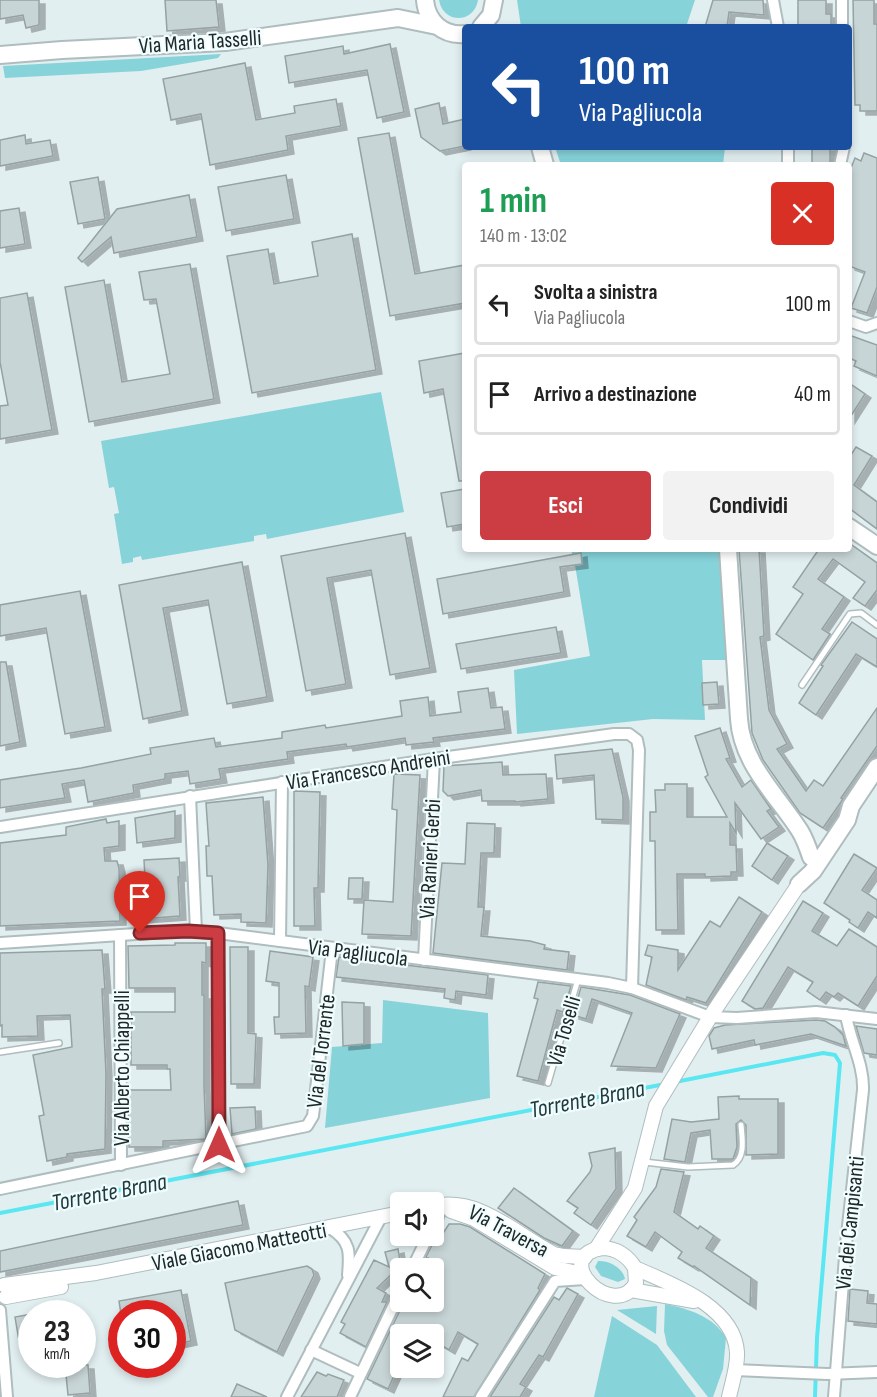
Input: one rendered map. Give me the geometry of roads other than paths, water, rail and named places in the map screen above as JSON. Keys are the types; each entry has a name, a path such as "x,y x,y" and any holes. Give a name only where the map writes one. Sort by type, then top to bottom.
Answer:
{"main road":[{"name":"Via Maria Tasselli","path":"398,18 424,0"},
{"path":"424,0 428,13 437,26"},
{"path":"483,24 490,15 494,1"},
{"path":"494,1 500,24"},
{"name":"Via Maria Tasselli","path":"0,55 225,42 398,18 437,26 451,33 462,34"},
{"path":"852,528 877,546"},
{"path":"728,552 739,726 742,738 760,776 799,829 811,857"},
{"path":"799,884 818,863 847,820 851,806 877,767"},
{"path":"799,884 806,865 839,815 851,806"}],"street":[{"path":"773,0 777,24"},
{"path":"842,0 842,24"},
{"path":"852,322 866,327 877,323"},
{"name":"Via Francesco Andreini","path":"0,827 434,759 614,734 629,734 637,740 639,750 632,988"},
{"name":"Via Ranieri Gerbi","path":"424,960 434,759"},
{"path":"280,941 282,782"},
{"path":"190,796 196,932"},
{"path":"705,1304 662,1294 631,1290 621,1295 610,1295 595,1288 584,1276 581,1265 625,1205 638,1180 656,1106 710,1017 799,884"},
{"path":"218,933 219,1145"},
{"name":"Via Pagliucola","path":"0,943 120,934 218,933 578,979 632,988 710,1017 737,1018 816,1012 873,1019"},
{"name":"Via Alberto Chiappelli","path":"120,934 121,1165"},
{"name":"Via del Torrente","path":"0,1189 303,1128 310,1124 313,1116 332,949"},
{"path":"873,1019 877,1006"},
{"name":"Via dei Campisanti","path":"834,1397 831,1374 863,1090 862,1068 850,1037 846,1015"},
{"path":"613,1249 625,1205"},
{"name":"Via Traversa","path":"444,1207 467,1206 479,1210 558,1256 590,1253"},
{"name":"Via Traversa","path":"444,1208 468,1216 555,1268 584,1276"},
{"path":"287,1397 381,1217 390,1215"},
{"name":"Viale Giacomo Matteotti","path":"2,1296 96,1273 381,1217"},
{"path":"330,1228 341,1235 348,1246 350,1257 348,1279"},
{"path":"590,1253 613,1249 627,1258 635,1268 679,1287 724,1319 733,1334 741,1370 729,1397"},
{"path":"631,1290 637,1279 635,1268"},
{"path":"481,1397 555,1281 584,1276"},
{"path":"2,1296 7,1397"},
{"path":"350,1397 390,1312"},
{"path":"311,1350 360,1373"},
{"path":"741,1370 831,1374 877,1372"}],"lane":[{"path":"802,685 847,616 853,612 864,614 877,625"},
{"name":"Via Toselli","path":"548,1083 578,979"},
{"path":"0,1052 59,1043"},
{"path":"642,1162 688,1167 733,1165 740,1159 741,1125"}],"waterway":[{"name":"Torrente Brana","path":"675,1082 823,1053 835,1055 840,1063 817,1338 815,1397"},
{"name":"Torrente Brana","path":"0,1213 665,1084"}]}
